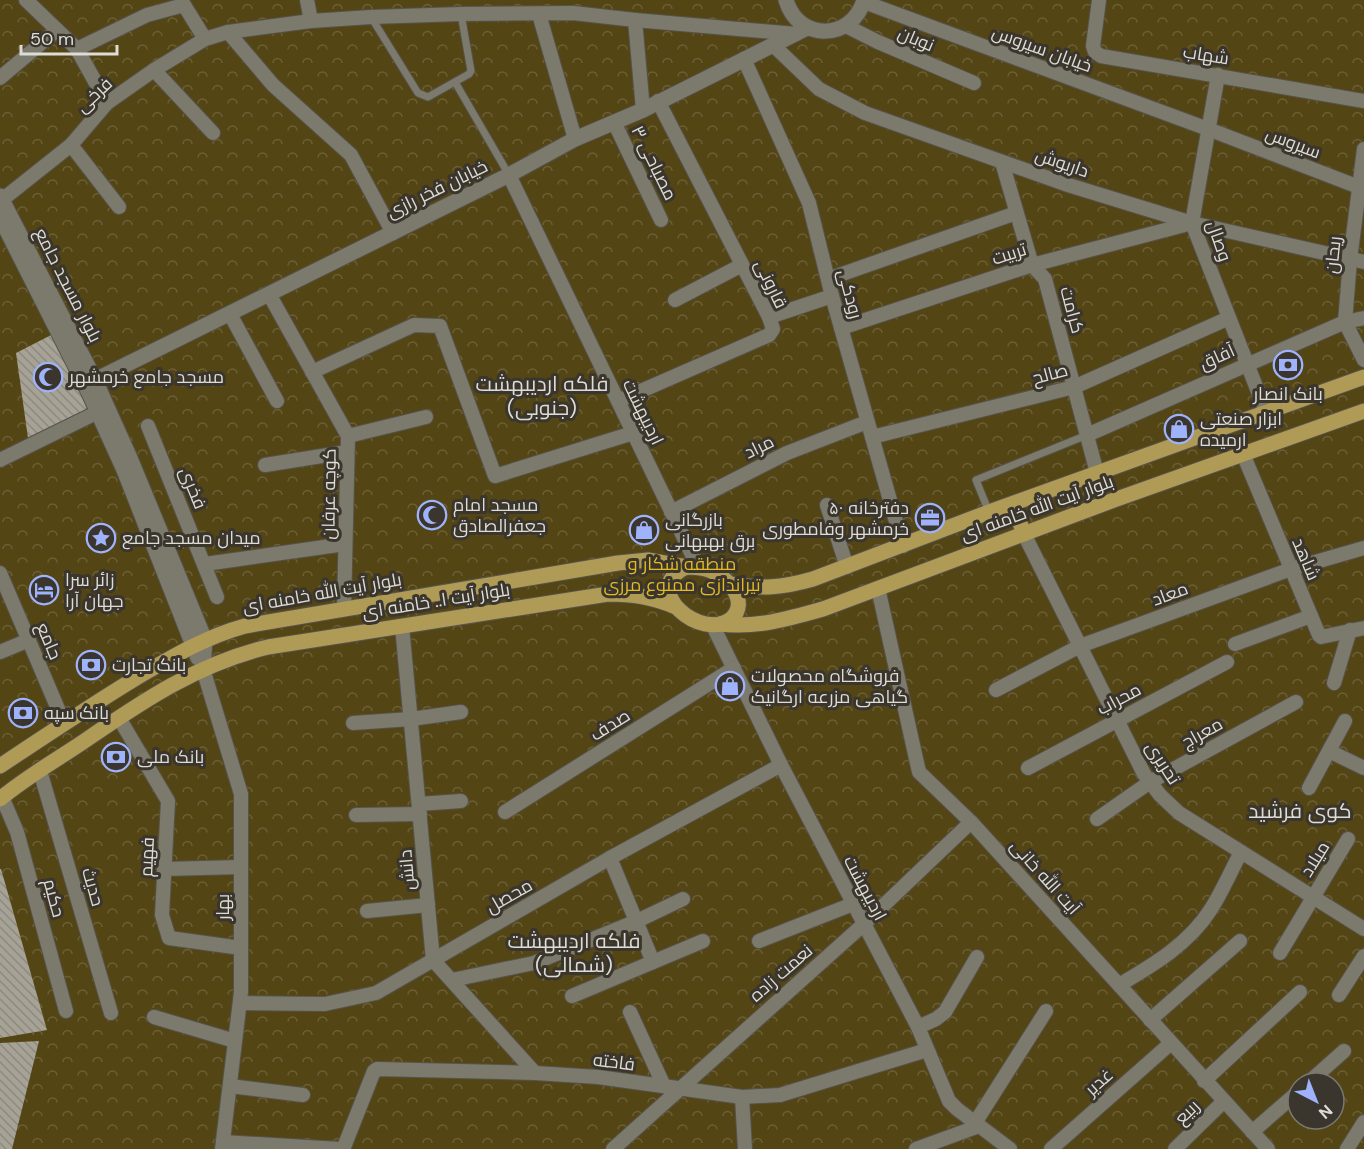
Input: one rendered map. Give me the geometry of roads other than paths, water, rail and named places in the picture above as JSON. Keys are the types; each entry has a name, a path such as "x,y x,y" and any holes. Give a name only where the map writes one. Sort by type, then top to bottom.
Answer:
{"main road":[{"path":"786,0 801,31 830,31 846,26 859,13 864,1"},
{"name":"خیابان فخر رازی","path":"90,383 509,175 575,139 643,110 801,31"},
{"name":"بلوار مسجد جامع","path":"1,199 90,383 98,412 198,643"},
{"name":"بلوار مسجد جامع","path":"0,217 130,458 198,643 203,669"},
{"name":"بلوار آیت الله خامنه ای","path":"730,584 762,588 786,587 847,567 989,512 1364,377"},
{"name":"بلوار آیت الله خامنه ای","path":"716,624 757,625 786,620 823,609 1364,411"},
{"path":"1012,504 1024,534"},
{"name":"بلوار آیت الله خامنه ای","path":"0,766 112,692 198,643 245,626 648,560 692,567"},
{"path":"692,567 721,576 730,584 736,593 738,604 736,613 730,620 716,624 697,622 686,616 676,608 670,598 668,587 671,578 677,572 692,567"},
{"name":"بلوار آیت ا.. خامنه ای","path":"203,669 240,654 268,647 608,594 634,594 658,599 676,608"},
{"path":"1,798 175,682 203,669"}],"street":[{"path":"307,0 311,21"},
{"path":"505,0 520,13"},
{"name":"شهاب","path":"1099,0 1094,46 1095,52 1101,56 1364,101"},
{"name":"خیابان سیروس","path":"864,1 1209,129"},
{"path":"32,2 76,49 107,103"},
{"path":"76,49 147,15 184,5 205,39"},
{"name":"فرخی","path":"1,199 71,145 107,103 154,70 205,39 228,32 311,21 461,14 538,14 575,6 635,20 801,31"},
{"path":"538,14 575,139"},
{"path":"635,20 643,110"},
{"name":"نوبان","path":"846,26 974,83"},
{"path":"0,78 57,30"},
{"path":"228,32 273,85 351,155 393,233"},
{"name":"داریوش","path":"773,45 819,88 865,113 1065,184 1192,224 1357,261"},
{"name":"رودکی","path":"744,59 809,203 832,296 903,546"},
{"path":"154,70 213,133"},
{"name":"وصال","path":"1218,75 1192,224 1266,412"},
{"name":"قارونی","path":"618,401 769,334 773,329 769,317 658,101"},
{"name":"مصباحی ۳","path":"614,122 661,220"},
{"name":"سیروس","path":"1209,129 1361,188"},
{"path":"71,145 119,207"},
{"name":"ریحان","path":"1345,322 1357,261 1364,149"},
{"name":"کرامت","path":"1002,162 1032,265 1045,279 1098,473"},
{"name":"اردیبهشت","path":"509,175 671,512 692,567"},
{"path":"828,279 1016,213"},
{"name":"تربیت","path":"841,328 1032,265 1192,224"},
{"path":"675,300 742,265"},
{"name":"کوچه عرفان","path":"269,294 348,436 344,608"},
{"path":"769,317 832,296"},
{"path":"230,314 277,401"},
{"name":"صالح","path":"872,437 1074,387 1228,318"},
{"name":"آفاق","path":"1087,435 1345,322 1364,318"},
{"path":"1345,322 1364,360"},
{"path":"312,372 414,325 440,326 495,476 633,433"},
{"path":"0,460 98,412"},
{"path":"348,436 426,417"},
{"name":"مراد","path":"671,512 787,453 867,422"},
{"name":"فخری","path":"148,426 217,597"},
{"path":"265,465 347,452"},
{"name":"شاهد","path":"1243,454 1319,635 1322,637 1357,629"},
{"path":"827,505 847,567"},
{"name":"تحریری","path":"1024,534 1144,774 1160,795 1179,813 1364,929"},
{"path":"205,564 345,544"},
{"name":"معاد","path":"996,690 1080,646 1291,569 1364,548"},
{"name":"جامع","path":"0,573 64,723"},
{"name":"آیت الله خانی","path":"878,588 919,772 971,822 1268,1149"},
{"path":"1235,644 1311,616"},
{"name":"اردیبهشت","path":"716,624 734,668 781,765 918,1027 949,1101 1000,1146"},
{"name":"دانش","path":"402,626 433,960"},
{"path":"1334,683 1357,629"},
{"path":"0,652 29,640"},
{"name":"محراب","path":"1028,768 1227,662"},
{"name":"صدف","path":"505,812 734,668"},
{"name":"بهار","path":"203,669 241,794 240,1003 223,1145"},
{"name":"معراج","path":"1097,819 1150,782 1296,702"},
{"path":"353,723 411,719 461,712"},
{"name":"فهیم","path":"119,718 168,801 162,915 169,938 241,948"},
{"path":"1309,789 1345,721"},
{"path":"1329,751 1364,768"},
{"name":"محصل","path":"240,1003 325,1004 376,993 610,858 781,765"},
{"name":"حدیث","path":"40,771 111,1013"},
{"name":"حکیم","path":"1,798 17,832 66,1011"},
{"path":"356,815 419,809 461,801"},
{"name":"نعمت زاده","path":"612,1149 864,924 971,822"},
{"name":"میلاد","path":"1280,952 1348,839"},
{"path":"1119,985 1160,962 1189,935 1210,910 1241,852"},
{"path":"610,858 654,962"},
{"path":"164,869 241,867"},
{"path":"452,980 534,963 683,899"},
{"path":"759,941 853,904"},
{"path":"368,910 428,905"},
{"path":"1150,1020 1240,940"},
{"path":"572,996 703,941"},
{"path":"1340,995 1364,956"},
{"path":"918,1027 945,1012 977,957"},
{"path":"433,960 535,1073"},
{"path":"1204,1081 1300,992"},
{"path":"916,1149 977,1125 1046,1011"},
{"path":"630,1012 664,1086"},
{"path":"154,1017 235,1041"},
{"name":"غدیر","path":"1051,1149 1171,1043"},
{"name":"فاخته","path":"223,1145 344,1148 376,1070 535,1073 598,1077 742,1097 780,1095 927,1050"},
{"path":"1322,1071 1344,1051"},
{"path":"230,1086 303,1095"},
{"path":"742,1097 744,1149"},
{"name":"ربیع","path":"1174,1149 1224,1101"},
{"path":"1252,1131 1286,1102"},
{"path":"1347,1149 1364,1122"}],"lane":[{"path":"371,18 422,96 428,97 471,71 461,14"},
{"path":"455,82 509,175"},
{"path":"989,512 976,480 1087,435"}],"place":[{"name":"بانک انصار","path":"1288,365"},
{"name":"مسجد جامع خرمشهر","path":"48,377"},
{"name":"ابزار صنعتی ارمیده","path":"1179,429"},
{"name":"مسجد امام جعفرالصادق","path":"432,515"},
{"name":"دفترخانه ۵۰ خرمشهر وفامطوری","path":"930,518"},
{"name":"بازرگانی برق بهبهانی","path":"644,530"},
{"name":"میدان مسجد جامع","path":"101,538"},
{"name":"زائر سرا جهان آرا","path":"44,590"},
{"name":"بانک تجارت","path":"91,665"},
{"name":"فروشگاه محصولات گیاهی مزرعه ارگانیک","path":"730,686"},
{"name":"بانک سپه","path":"23,713"},
{"name":"بانک ملی","path":"116,757"}],"district":[{"name":"فلکه اردیبهشت (جنوبی)","path":"542,396"},
{"name":"کوی فرشید","path":"1300,811"},
{"name":"فلکه اردیبهشت (شمالی)","path":"574,953"}],"park label":[{"name":"منطقه شکار و تیراندازی ممنوع مرزی","path":"682,574"}]}
